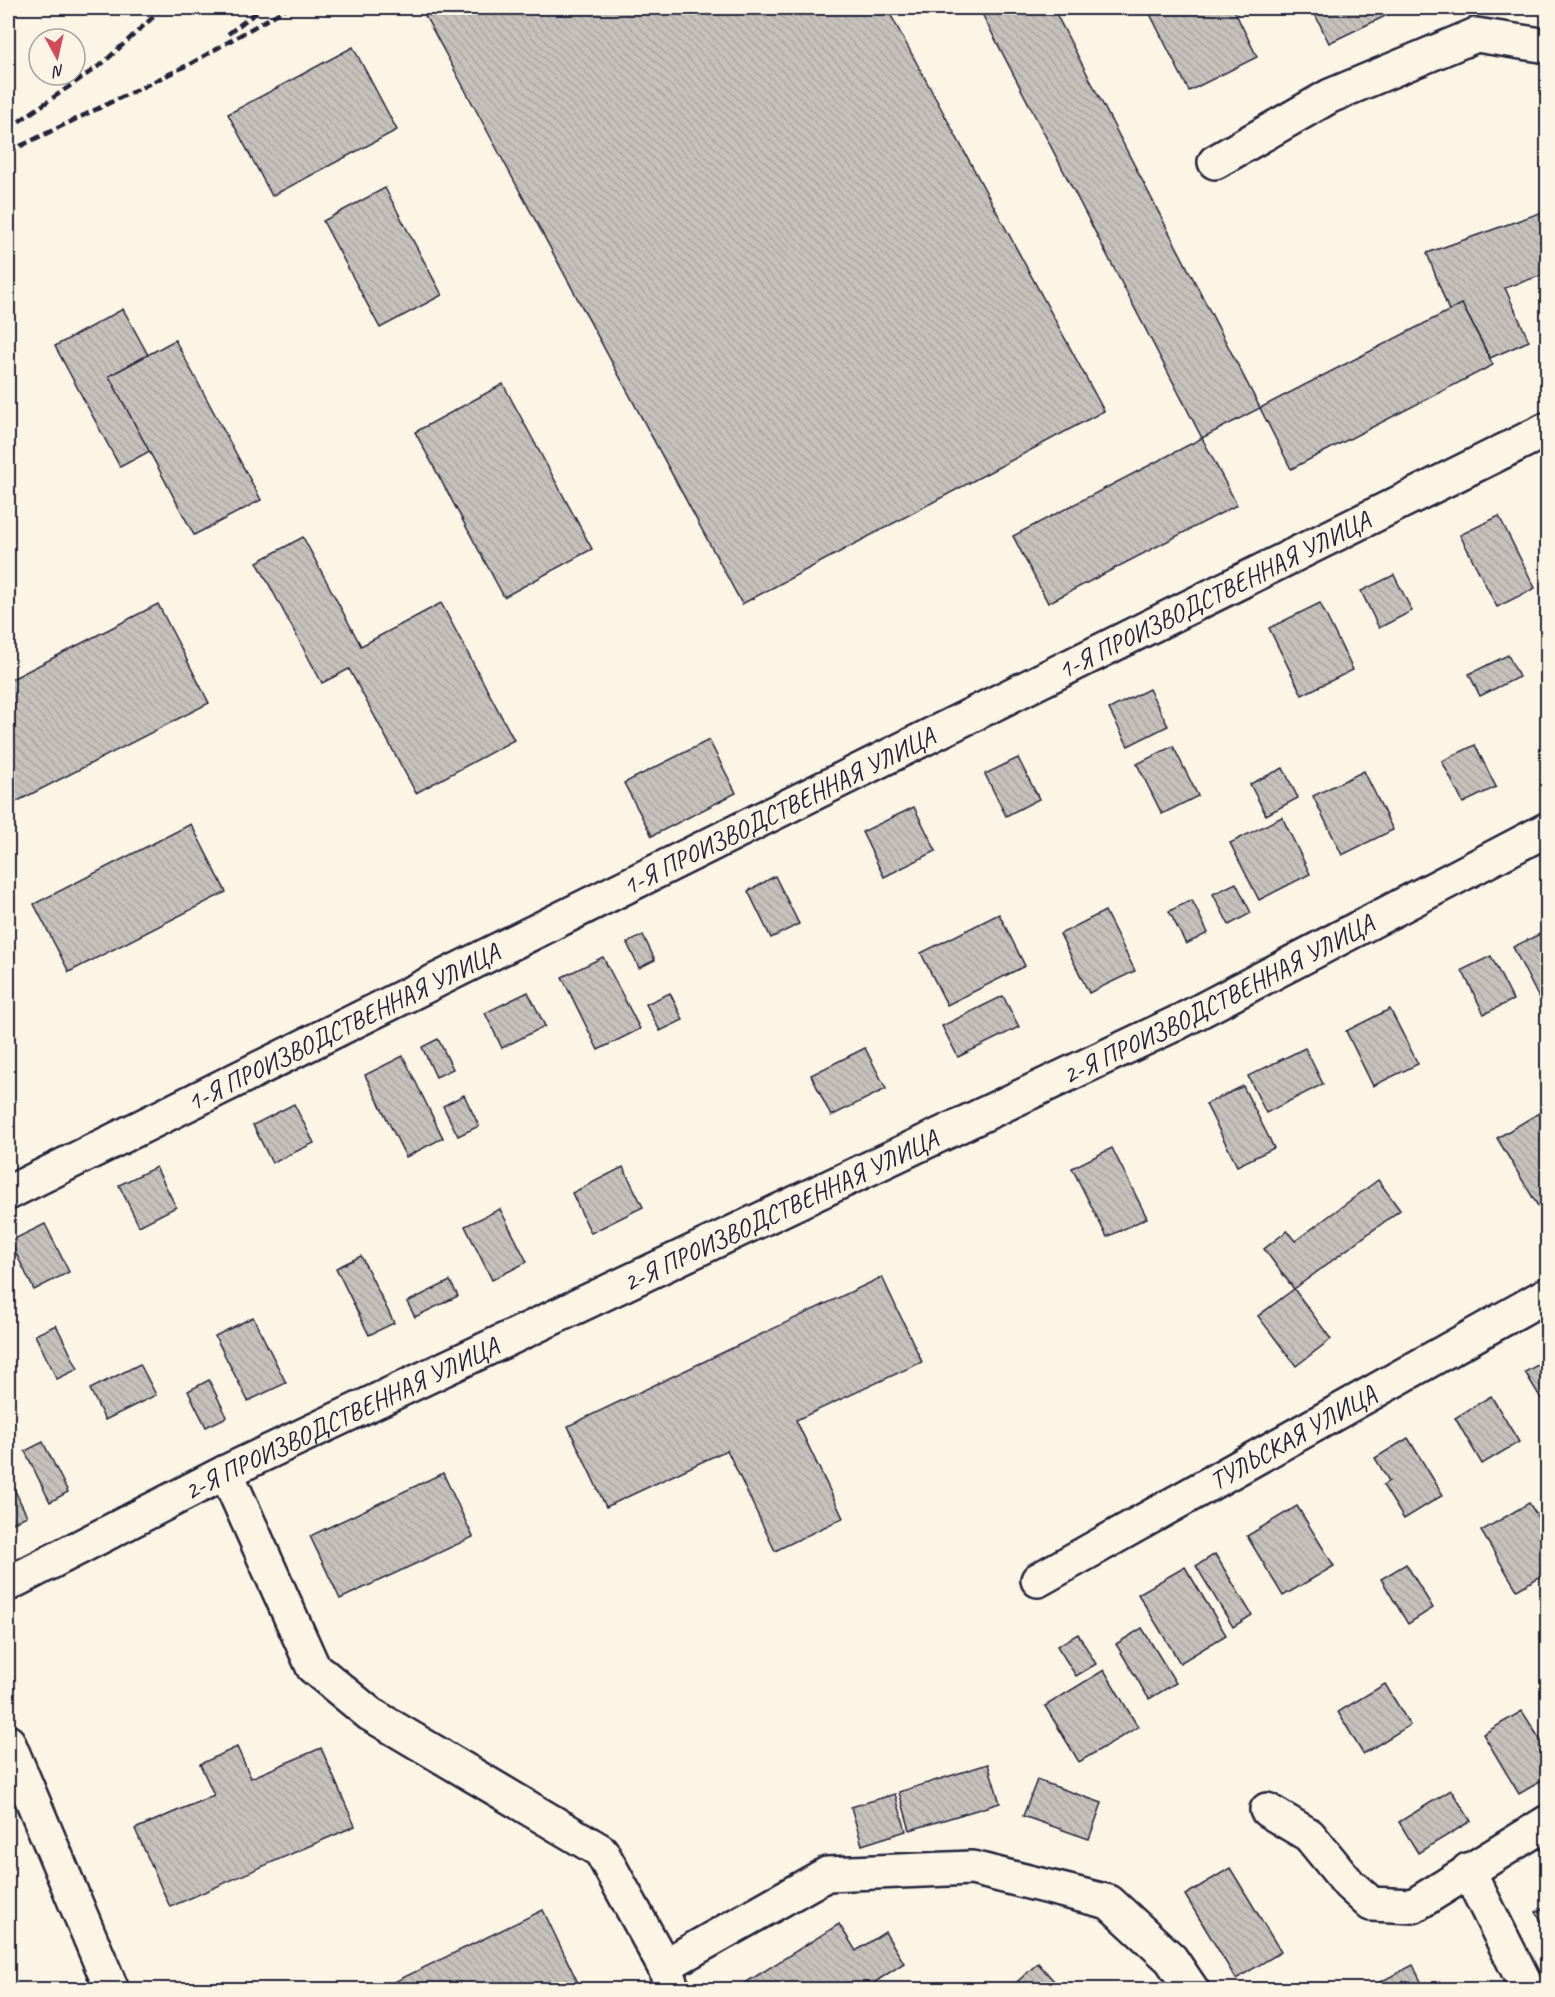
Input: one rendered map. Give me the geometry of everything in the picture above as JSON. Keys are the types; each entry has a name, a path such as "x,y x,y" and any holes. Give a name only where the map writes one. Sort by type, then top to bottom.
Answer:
{"street":[{"path":"1215,162 1330,96 1476,35 1548,46"},
{"name":"1-Я ПРОИЗВОДСТВЕННАЯ УЛИЦА","path":"8,1193 1548,429"},
{"name":"2-Я ПРОИЗВОДСТВЕННАЯ УЛИЦА","path":"8,1584 226,1472 1179,1022 1548,829"},
{"name":"ТУЛЬСКАЯ УЛИЦА","path":"1038,1580 1548,1294"},
{"path":"226,1472 313,1667 370,1714 602,1851 668,1977 827,1874 972,1868 1109,1902 1171,1959 1192,1989"},
{"path":"8,1742 112,1989"},
{"path":"1267,1810 1309,1835 1349,1884 1371,1904 1413,1906 1548,1822"},
{"path":"1468,1870 1528,1989"}],"building":[{"path":"421,8 887,8 1104,411 742,604"},
{"path":"979,8 1053,8 1260,408 1202,438"},
{"path":"1147,8 1233,8 1257,57 1189,91"},
{"path":"1312,8 1402,8 1329,43"},
{"path":"353,47 397,130 272,196 228,114"},
{"path":"385,188 442,295 380,328 323,221"},
{"path":"1548,210 1548,273 1505,288 1529,341 1490,358 1462,304 1449,311 1427,253"},
{"path":"1462,304 1493,365 1291,469 1260,408"},
{"path":"123,309 148,355 109,376 150,451 120,467 55,346"},
{"path":"175,340 261,500 194,535 109,376"},
{"path":"503,384 592,549 504,597 415,432"},
{"path":"1202,438 1237,505 1048,603 1013,536"},
{"path":"1499,516 1535,588 1497,607 1460,535"},
{"path":"303,537 361,646 441,603 514,740 416,793 349,669 322,683 257,562"},
{"path":"1394,575 1412,611 1379,628 1361,591"},
{"path":"1320,603 1353,670 1302,695 1269,628"},
{"path":"158,604 209,703 8,806 8,681"},
{"path":"1508,655 1519,677 1480,696 1469,674"},
{"path":"1149,689 1168,726 1128,746 1109,709"},
{"path":"709,740 736,793 652,836 624,783"},
{"path":"1475,745 1496,787 1463,803 1442,761"},
{"path":"1173,746 1198,796 1162,814 1137,764"},
{"path":"1018,758 1039,799 1006,816 985,774"},
{"path":"1283,768 1298,798 1266,815 1250,784"},
{"path":"1364,771 1393,830 1342,855 1313,796"},
{"path":"914,807 936,851 884,877 862,832"},
{"path":"1282,817 1310,874 1259,900 1230,843"},
{"path":"191,824 226,892 69,972 34,904"},
{"path":"775,876 799,924 771,938 748,891"},
{"path":"1236,883 1251,913 1229,925 1213,894"},
{"path":"1192,900 1208,933 1186,944 1169,911"},
{"path":"1105,911 1135,971 1089,993 1060,934"},
{"path":"999,914 1025,966 947,1005 921,953"},
{"path":"1548,930 1548,1016 1513,947"},
{"path":"643,935 655,960 639,968 627,943"},
{"path":"1491,956 1513,1000 1484,1014 1462,970"},
{"path":"603,957 640,1029 598,1050 562,977"},
{"path":"528,992 545,1026 502,1048 485,1013"},
{"path":"670,993 683,1020 660,1031 646,1004"},
{"path":"1003,996 1019,1027 958,1057 942,1026"},
{"path":"1390,1009 1418,1064 1373,1086 1346,1031"},
{"path":"438,1039 453,1069 436,1077 422,1047"},
{"path":"865,1048 886,1089 831,1116 811,1075"},
{"path":"1305,1048 1323,1084 1266,1113 1248,1076"},
{"path":"403,1056 443,1138 406,1157 365,1075"},
{"path":"1243,1086 1274,1148 1237,1166 1206,1104"},
{"path":"464,1095 479,1126 458,1136 443,1106"},
{"path":"294,1104 314,1143 272,1163 253,1125"},
{"path":"1544,1110 1548,1116 1548,1214 1544,1216 1497,1138"},
{"path":"1112,1148 1147,1218 1107,1237 1072,1168"},
{"path":"156,1167 176,1207 139,1226 119,1185"},
{"path":"623,1167 643,1207 591,1233 572,1193"},
{"path":"1378,1180 1400,1210 1294,1289 1264,1249 1287,1231 1295,1241"},
{"path":"500,1209 527,1262 492,1280 465,1226"},
{"path":"45,1224 69,1272 34,1290 10,1241"},
{"path":"361,1256 394,1323 369,1335 336,1268"},
{"path":"882,1277 922,1362 796,1420 843,1518 775,1551 727,1450 606,1507 568,1426"},
{"path":"450,1281 458,1296 415,1317 407,1302"},
{"path":"1294,1289 1331,1339 1296,1366 1258,1316"},
{"path":"253,1317 286,1383 248,1401 215,1336"},
{"path":"56,1325 78,1369 57,1379 35,1335"},
{"path":"1548,1359 1548,1403 1545,1405 1525,1372"},
{"path":"140,1364 156,1395 105,1420 90,1389"},
{"path":"209,1380 227,1417 206,1427 188,1391"},
{"path":"1491,1396 1519,1442 1482,1464 1455,1418"},
{"path":"1408,1438 1443,1495 1404,1519 1383,1485 1389,1481 1375,1458"},
{"path":"43,1442 68,1492 50,1502 25,1451"},
{"path":"443,1473 473,1537 340,1599 310,1536"},
{"path":"8,1476 27,1516 8,1525"},
{"path":"1529,1503 1548,1533 1548,1572 1517,1590 1481,1531"},
{"path":"1297,1506 1334,1566 1283,1596 1247,1536"},
{"path":"1215,1554 1252,1615 1233,1627 1196,1566"},
{"path":"1406,1564 1433,1608 1408,1624 1381,1579"},
{"path":"1185,1567 1226,1635 1180,1663 1138,1594"},
{"path":"1142,1628 1176,1683 1149,1699 1116,1644"},
{"path":"1078,1634 1096,1664 1076,1676 1057,1646"},
{"path":"1104,1670 1138,1727 1079,1762 1045,1706"},
{"path":"1385,1684 1410,1725 1363,1754 1338,1712"},
{"path":"1522,1711 1548,1752 1548,1777 1519,1794 1483,1734"},
{"path":"237,1747 251,1778 321,1748 355,1826 170,1907 135,1829 214,1795 200,1764"},
{"path":"988,1764 1000,1803 910,1830 899,1792"},
{"path":"1037,1780 1102,1803 1089,1839 1023,1816"},
{"path":"1451,1790 1471,1821 1418,1853 1399,1822"},
{"path":"895,1794 906,1831 862,1845 851,1807"},
{"path":"1230,1868 1281,1952 1236,1979 1185,1895"},
{"path":"1548,1905 1548,1931 1536,1912"},
{"path":"543,1910 578,1983 563,1990 400,1990 396,1981"},
{"path":"839,1924 856,1951 885,1932 904,1963 875,1982 880,1990 734,1990"},
{"path":"1038,1963 1062,1990 1008,1990"},
{"path":"1413,1965 1425,1990 1376,1990 1374,1985"},
{"path":"396,1981 400,1990 377,1990"}],"railway":[{"path":"8,129 103,63 163,8"},
{"path":"228,34 262,8"},
{"path":"8,152 190,64 287,8"}]}
